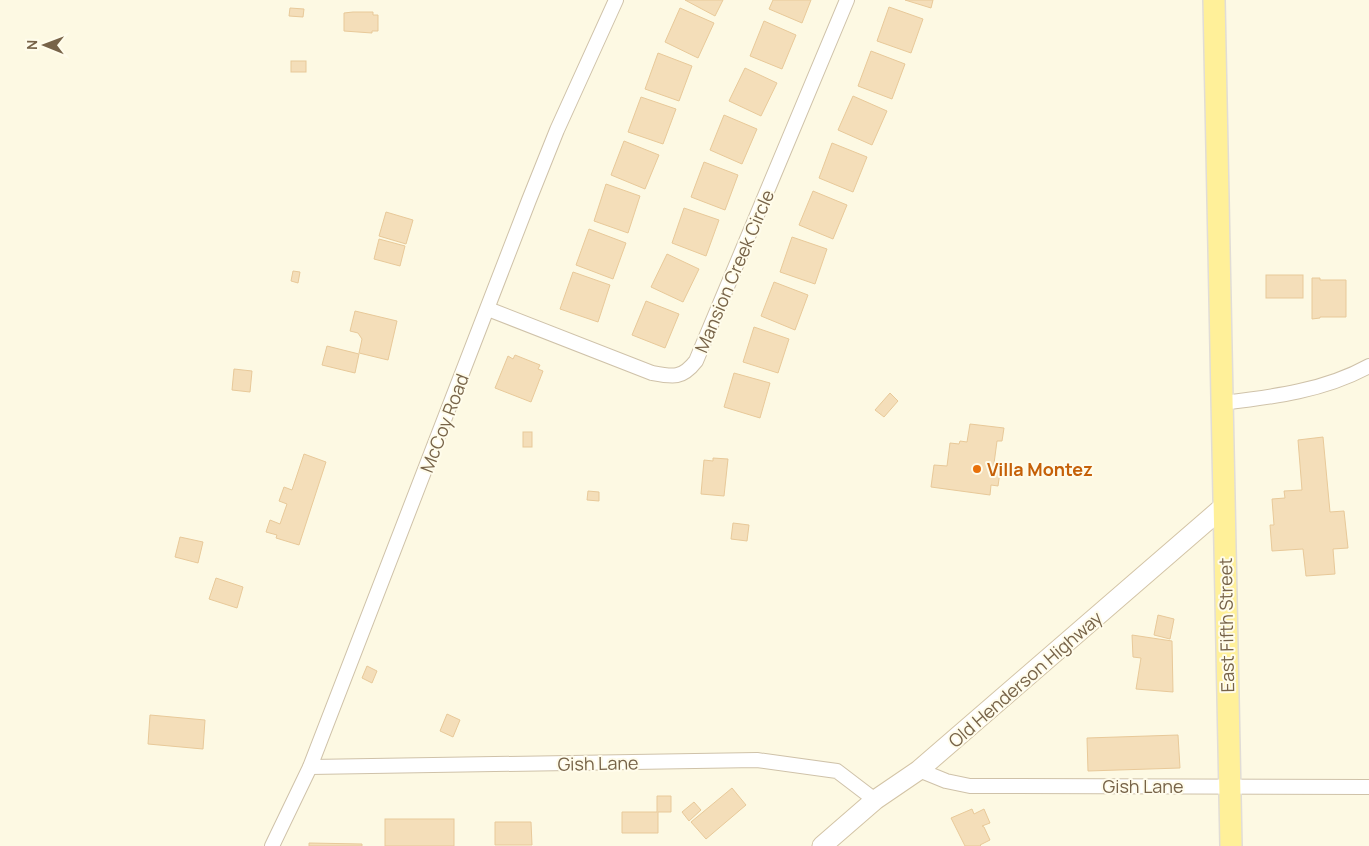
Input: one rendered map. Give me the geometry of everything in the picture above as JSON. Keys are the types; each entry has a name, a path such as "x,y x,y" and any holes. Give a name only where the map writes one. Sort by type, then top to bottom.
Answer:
{"main road":[{"name":"East Fifth Street","path":"1214,0 1231,846"},
{"name":"Old Henderson Highway","path":"822,846 875,800 919,770 1223,507"}],"street":[{"name":"McCoy Road","path":"272,846 310,767 557,130 616,0"},
{"name":"Mansion Creek Circle","path":"488,309 652,373 679,376 688,371 696,361 847,0"},
{"path":"1222,403 1264,398 1310,389 1369,366"},
{"name":"Gish Lane","path":"310,767 757,760 837,771 875,800"},
{"name":"Gish Lane","path":"919,770 946,781 970,786 1369,787"}],"building":[{"path":"685,0 723,0 715,16"},
{"path":"773,0 811,0 802,23 769,9"},
{"path":"905,0 933,0 931,8"},
{"path":"889,7 923,19 911,53 877,41"},
{"path":"290,8 304,9 303,17 289,16"},
{"path":"680,8 714,23 698,58 665,42"},
{"path":"373,12 373,15 378,15 378,31 372,31 372,33 344,31 344,13"},
{"path":"764,21 796,35 782,69 750,56"},
{"path":"871,51 905,64 892,99 858,86"},
{"path":"658,53 692,66 679,101 645,89"},
{"path":"291,61 306,61 306,72 291,72"},
{"path":"745,68 777,83 761,116 729,101"},
{"path":"853,96 887,111 872,145 838,130"},
{"path":"641,97 676,109 663,144 628,132"},
{"path":"724,115 757,129 742,164 710,150"},
{"path":"624,141 659,155 645,189 611,175"},
{"path":"832,143 867,157 853,192 819,178"},
{"path":"704,162 738,175 725,210 691,197"},
{"path":"606,184 640,196 628,233 594,221"},
{"path":"813,191 847,205 833,239 799,225"},
{"path":"684,208 719,220 706,256 672,243"},
{"path":"386,212 413,220 406,244 379,236"},
{"path":"589,229 626,243 613,279 576,265"},
{"path":"792,237 827,249 815,284 780,272"},
{"path":"379,239 405,246 400,266 374,259"},
{"path":"667,254 699,269 683,302 651,287"},
{"path":"293,271 300,272 298,283 291,281"},
{"path":"573,272 610,285 598,322 560,309"},
{"path":"1266,275 1303,275 1303,298 1266,298"},
{"path":"1312,278 1320,278 1320,280 1346,280 1346,317 1320,317 1312,319"},
{"path":"774,282 808,295 795,330 761,316"},
{"path":"646,301 679,314 665,348 632,335"},
{"path":"355,311 397,321 388,360 359,353 362,339 358,333 350,331"},
{"path":"754,327 789,339 778,373 743,362"},
{"path":"327,346 359,354 355,373 322,365"},
{"path":"515,355 540,365 538,369 543,371 531,402 495,388 508,356 513,359"},
{"path":"234,369 252,371 250,392 232,390"},
{"path":"734,373 770,383 760,418 724,407"},
{"path":"890,393 898,401 884,417 875,410"},
{"path":"970,424 1004,428 1002,441 997,441 993,471 1000,472 998,486 991,485 990,495 931,487 934,465 947,466 950,443 959,444 960,441 967,442"},
{"path":"523,432 532,432 532,447 523,447"},
{"path":"1323,437 1330,512 1344,511 1348,548 1333,549 1335,574 1306,576 1303,549 1272,551 1270,525 1274,525 1272,499 1285,498 1284,491 1302,490 1298,440"},
{"path":"304,454 326,462 299,545 276,538 277,535 266,532 270,520 280,524 287,504 279,501 284,487 292,490"},
{"path":"713,458 728,459 724,496 701,494 704,460 713,461"},
{"path":"588,491 599,492 599,501 587,500"},
{"path":"733,523 749,525 747,541 731,539"},
{"path":"180,537 203,542 198,563 175,557"},
{"path":"216,578 243,587 237,608 209,599"},
{"path":"1158,615 1174,619 1170,639 1154,635"},
{"path":"1132,635 1172,641 1173,692 1136,689 1141,658 1133,657"},
{"path":"367,666 377,671 372,683 362,678"},
{"path":"447,714 460,720 453,737 440,731"},
{"path":"150,715 205,720 203,749 148,744"},
{"path":"1178,735 1180,768 1088,771 1087,738"},
{"path":"732,788 746,805 706,839 691,822"},
{"path":"657,796 671,796 671,812 658,812 658,833 622,833 622,812 657,812"},
{"path":"694,802 701,810 689,821 682,812"},
{"path":"972,809 974,814 984,809 990,823 982,826 990,840 981,846 965,846 951,818"},
{"path":"385,819 454,819 454,846 385,846"},
{"path":"495,822 531,822 532,845 495,845"},
{"path":"309,843 362,844 362,846 309,846"}],"place":[{"name":"Villa Montez","path":"977,469"}]}
